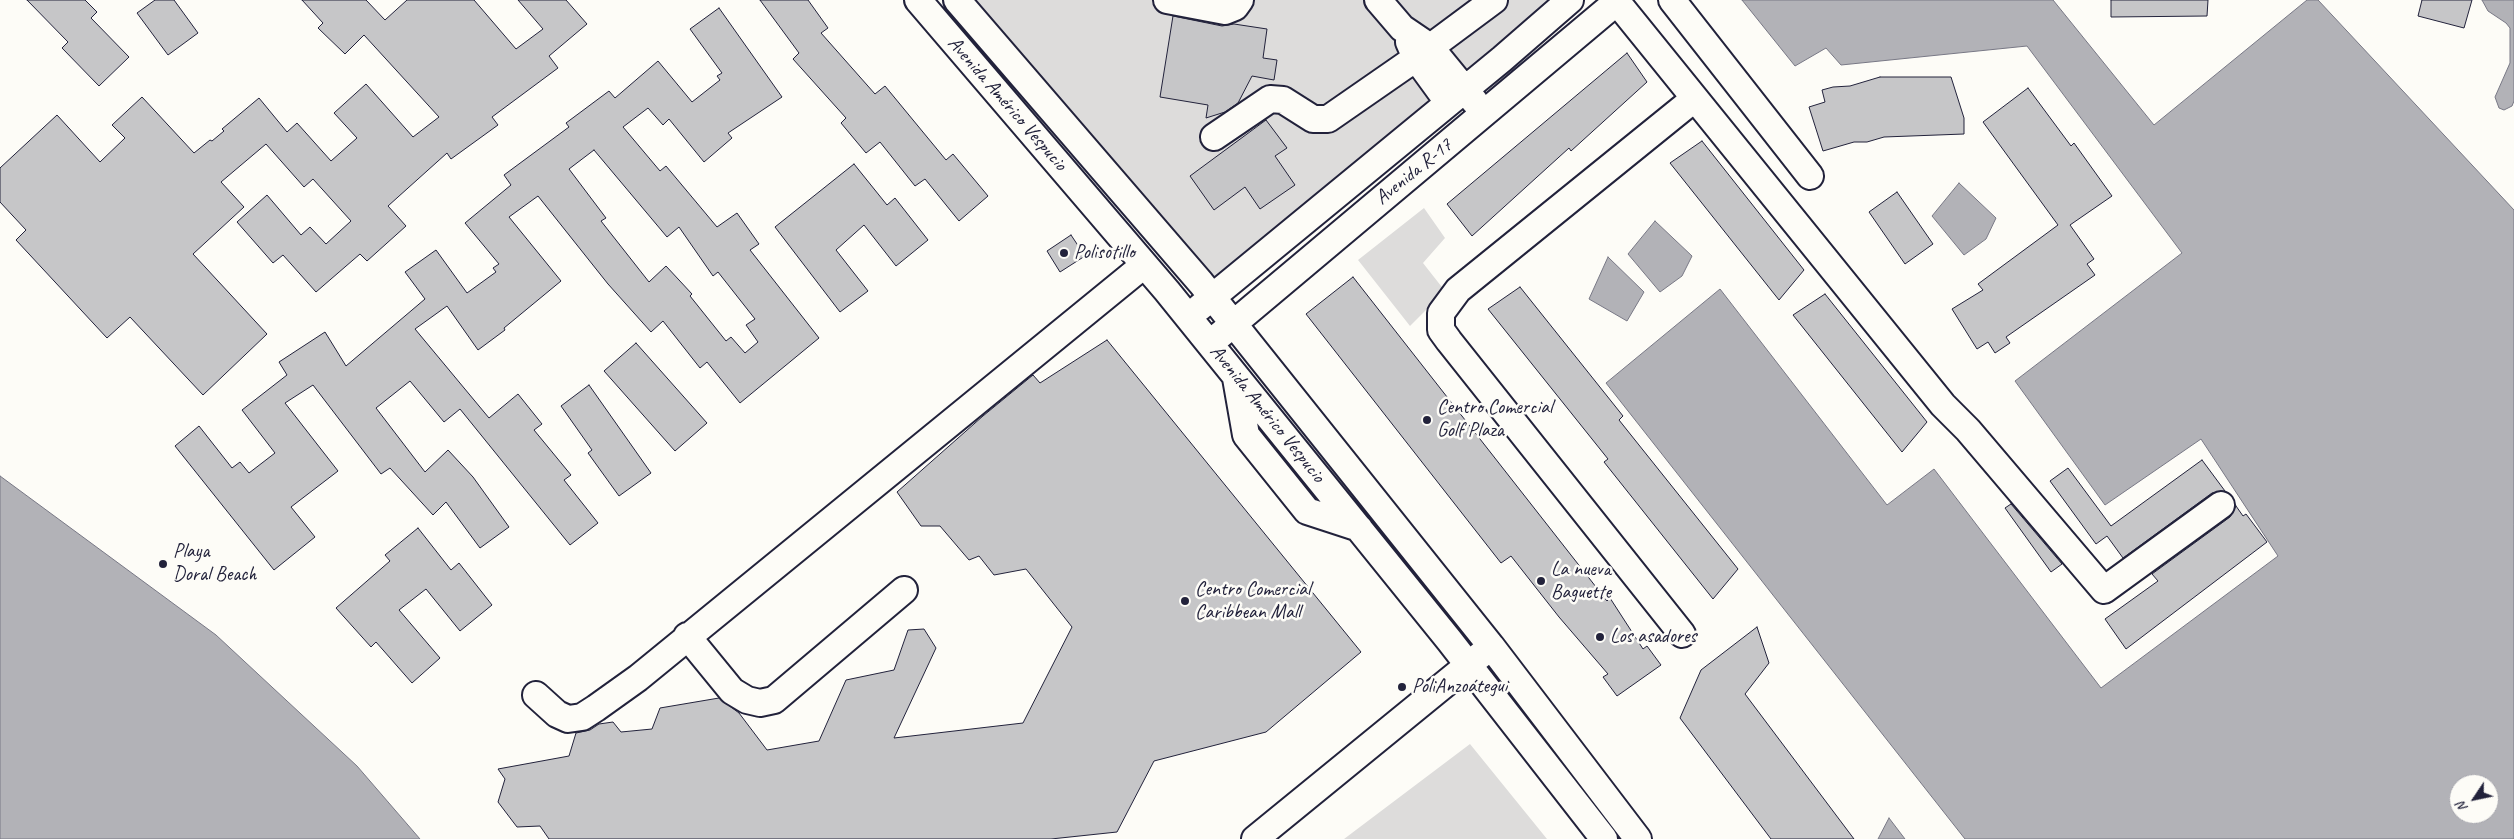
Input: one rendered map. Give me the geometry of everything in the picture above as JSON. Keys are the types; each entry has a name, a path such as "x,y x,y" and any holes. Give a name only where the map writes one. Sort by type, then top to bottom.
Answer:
{"street":[{"name":"Avenida Américo Vespucio","path":"918,0 1188,317 1469,665 1604,839"},
{"name":"Avenida Américo Vespucio","path":"957,0 1212,297 1491,646 1638,839"},
{"path":"1168,0 1225,11 1235,7 1240,0"},
{"path":"1378,0 1456,95 1484,114"},
{"path":"1214,137 1270,99 1283,100 1314,118 1328,119 1423,53 1494,0"},
{"name":"Avenida R-17","path":"1188,317 1570,0"},
{"path":"1672,0 1810,176"},
{"path":"1618,1 1694,99 1943,405 1968,430 2104,590 2221,505"},
{"name":"Avenida R-17","path":"1210,344 1618,1"},
{"path":"1682,634 1448,340 1441,330 1441,313 1458,290 1694,99"},
{"path":"536,695 556,714 568,719 582,717 638,678 687,636 1144,265"},
{"path":"687,636 732,691 747,700 760,703 774,700 904,590"},
{"path":"1255,839 1491,646"}],"shaded area":[{"path":"957,0 1567,0 1212,297"},
{"path":"1742,0 2053,0 2154,125 2307,0 2318,0 2514,210 2514,839 1965,839 1606,383 1720,289 1887,505 1934,469 2101,688 2278,556 2201,439 2105,505 2015,381 2182,253 2027,46 1841,65 1826,48 1795,66"},
{"path":"2482,0 2514,0 2514,101 2512,106 2504,110 2499,108 2495,97 2510,63 2510,28 2506,23 2488,11"},
{"path":"1959,183 1996,218 1986,239 1964,255 1932,216"},
{"path":"1424,208 1445,238 1423,263 1445,291 1410,326 1358,260"},
{"path":"1655,221 1692,256 1682,276 1660,292 1628,254"},
{"path":"1608,257 1644,292 1627,321 1589,299"},
{"path":"0,476 216,635 357,766 420,839 0,839"},
{"path":"1470,744 1547,839 1344,839"},
{"path":"1889,818 1905,839 1878,839"}],"building":[{"path":"27,0 85,0 97,12 91,18 129,57 99,86 62,48 68,42"},
{"path":"155,0 174,0 198,33 168,55 137,13"},
{"path":"302,0 366,0 385,20 407,0 474,0 516,49 543,29 518,0 566,0 587,24 549,56 558,68 492,117 498,125 451,159 447,153 388,206 406,226 367,261 360,254 316,292 283,255 273,263 237,222 267,195 301,235 310,227 326,244 351,221 313,179 304,187 266,144 221,182 244,207 193,254 267,334 203,395 130,317 107,338 16,240 26,230 0,202 0,168 57,115 100,162 125,138 112,125 142,97 194,153 224,131 222,129 259,98 287,132 297,123 331,161 357,138 334,113 366,84 413,137 439,117 364,35 345,54 318,28 323,23"},
{"path":"760,0 808,0 828,28 821,33 875,94 885,86 946,160 953,154 988,196 959,221 925,179 915,186 880,142 866,153 841,123 846,118 793,59 799,53"},
{"path":"2111,0 2208,0 2207,16 2111,17"},
{"path":"2422,0 2472,0 2464,28 2418,16"},
{"path":"719,8 782,97 728,133 732,138 704,162 669,119 663,125 648,108 623,127 660,171 666,166 717,227 737,213 759,244 750,250 819,338 740,403 707,362 700,368 663,321 651,332 608,284 538,196 509,217 561,281 504,328 505,330 478,350 447,306 415,329 489,418 518,394 542,424 534,430 571,475 564,480 598,523 570,545 460,409 444,422 410,381 376,408 425,472 448,450 473,477 509,527 480,548 446,502 433,515 390,468 381,474 313,385 285,403 338,471 291,507 315,537 274,570 175,446 199,426 232,468 240,462 249,473 275,453 242,410 287,375 279,362 325,332 346,366 425,299 405,272 436,250 467,293 496,272 493,268 499,264 465,223 511,185 504,175 569,127 566,123 609,91 615,98 658,61 692,102 720,80 717,76 722,73 690,29","holes":["594,150 667,237 679,227 713,276 718,272 755,319 746,325 758,342 745,353 731,337 726,341 690,296 692,294 666,266 649,282 601,221 606,218 569,169"]},
{"path":"1173,16 1222,26 1234,24 1267,29 1263,58 1277,60 1274,80 1252,76 1238,103 1225,112 1206,118 1208,105 1160,97"},
{"path":"1627,53 1647,82 1571,151 1569,148 1472,236 1447,204"},
{"path":"1880,77 1951,77 1964,118 1964,134 1884,137 1867,142 1854,142 1823,151 1809,107 1825,102 1822,90 1850,86"},
{"path":"2028,88 2071,146 2074,143 2112,196 2070,225 2094,259 2087,264 2095,275 2006,337 2010,343 1995,353 1988,342 1977,349 1952,309 1983,290 1978,284 2058,225 1983,122"},
{"path":"1266,120 1287,148 1275,156 1295,185 1260,209 1245,187 1214,210 1190,176"},
{"path":"1702,141 1804,270 1779,300 1670,163"},
{"path":"854,164 887,205 895,198 928,240 896,266 864,225 836,250 868,291 840,312 775,227"},
{"path":"1897,192 1933,244 1905,264 1869,212"},
{"path":"1071,235 1085,256 1060,272 1047,251"},
{"name":"Centro Comercial Golf Plaza","path":"1353,277 1607,601 1610,598 1643,649 1647,646 1661,665 1617,696 1603,677 1608,674 1559,617 1511,556 1501,563 1306,314"},
{"path":"1520,287 1623,416 1619,420 1738,569 1713,599 1604,462 1608,459 1488,309"},
{"path":"1825,294 1927,422 1902,452 1793,315"},
{"name":"Centro Comercial Caribbean Mall","path":"1107,340 1361,652 1266,732 1154,761 1117,832 1051,839 549,839 540,826 517,827 498,802 505,779 498,769 569,756 576,733 590,730 599,724 613,722 621,732 652,729 660,708 719,698 739,713 767,750 819,741 846,680 894,670 908,630 924,629 936,648 894,738 1023,723 1072,627 1026,569 994,575 979,556 969,560 940,526 921,526 897,492 983,416 1033,375 1040,383"},
{"path":"636,343 707,423 675,451 604,371"},
{"path":"589,385 651,473 619,496 588,453 592,450 561,406"},
{"path":"2202,460 2225,491 2212,493 2123,558 2107,536 2096,544 2050,481 2068,468 2111,526"},
{"path":"2011,504 2062,564 2051,572 2005,508"},
{"path":"2236,506 2243,516 2246,514 2267,542 2126,649 2105,619 2158,581 2152,574 2230,517"},
{"path":"418,528 451,570 459,563 492,605 460,631 426,589 399,610 440,658 412,683 376,642 371,647 336,608 390,561 385,555"},
{"path":"1757,627 1769,663 1745,694 1854,839 1771,839 1680,718 1701,670"}],"place":[{"name":"Polisotillo","path":"1064,253"},
{"name":"Centro Comercial Golf Plaza","path":"1427,420"},
{"name":"Playa Doral Beach","path":"163,564"},
{"name":"La nueva Baguette","path":"1541,581"},
{"name":"Centro Comercial Caribbean Mall","path":"1185,601"},
{"name":"Los asadores","path":"1600,637"},
{"name":"PoliAnzoátegui","path":"1402,687"}]}
